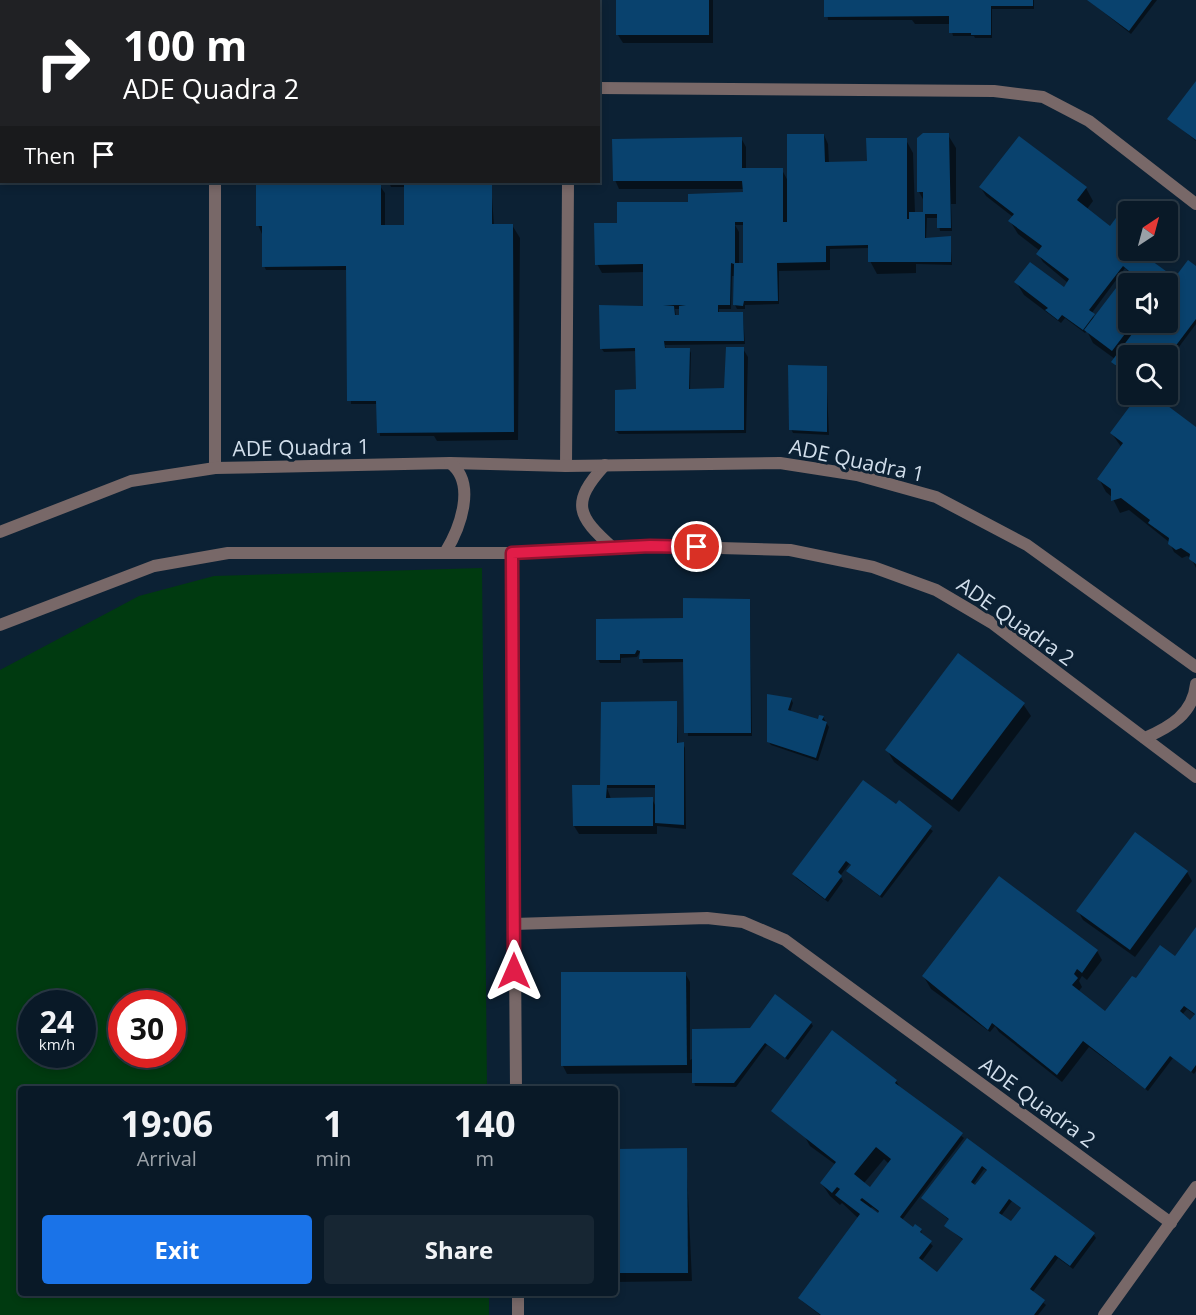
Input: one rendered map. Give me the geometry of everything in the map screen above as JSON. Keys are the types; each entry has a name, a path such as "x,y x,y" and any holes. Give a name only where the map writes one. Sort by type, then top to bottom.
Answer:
{"street":[{"path":"600,88 993,91 1043,97 1089,121 1196,204"},
{"name":"ADE Quadra 1","path":"216,183 215,468 450,463 566,466 780,462 857,475 936,497 1028,545 1196,666"},
{"path":"566,466 568,183"},
{"path":"446,551 454,538 464,503 462,480 456,468 450,463"},
{"path":"604,465 587,484 582,511 591,528 613,548"},
{"path":"0,532 131,481 215,468"},
{"name":"ADE Quadra 2","path":"0,625 154,566 228,553 446,551 512,553 650,546 790,550 873,567 936,590 992,623 1196,777"},
{"path":"512,553 516,1086"},
{"path":"1144,738 1168,728 1184,714 1195,698 1196,684"},
{"name":"ADE Quadra 2","path":"514,924 707,918 744,922 784,940 1171,1223"},
{"path":"1104,1315 1196,1187"},
{"path":"518,1296 518,1315"}],"green space":[{"path":"482,568 487,1086 18,1086 18,1296 489,1296 489,1315 0,1315 0,670 139,596 214,576"}],"building":[{"path":"616,0 709,0 709,35 616,35"},
{"path":"824,0 1033,0 1033,6 991,6 991,35 971,35 971,33 949,33 949,16 824,17"},
{"path":"1087,0 1152,0 1129,31"},
{"path":"1196,81 1196,140 1167,119"},
{"path":"923,133 949,133 951,228 937,228 937,214 925,214 925,238 951,236 951,262 868,262 868,245 826,246 826,262 777,263 778,301 744,301 743,306 733,305 734,264 731,263 730,305 718,305 718,312 743,312 744,341 664,341 665,348 690,348 689,389 724,388 726,347 744,347 744,430 615,431 615,390 636,389 635,348 600,349 599,305 643,306 643,264 595,265 594,223 617,223 617,202 688,202 688,194 743,192 742,181 613,181 612,139 742,137 742,168 783,168 783,222 787,222 787,134 824,134 825,162 867,161 866,138 907,138 907,219 909,219 909,212 923,212 923,192 917,192 917,138","holes":["735,222 743,222 743,263 735,263","663,305 686,305 679,306 679,315 675,315 674,306"]},
{"path":"1019,136 1087,187 1077,200 1110,226 1118,215 1118,261 1152,261 1169,273 1127,273 1129,271 1123,266 1089,310 1095,314 1083,330 1062,315 1058,320 1045,310 1048,308 1014,282 1030,262 1064,287 1069,279 1036,254 1042,246 1008,221 1014,214 979,187"},
{"path":"404,183 492,183 492,224 513,224 514,432 377,433 376,401 347,401 346,266 262,267 262,226 256,226 256,185 381,184 381,225 404,225"},
{"path":"1188,260 1196,266 1196,319 1176,345 1124,345 1133,333 1178,333 1178,273"},
{"path":"1118,285 1118,333 1126,333 1112,351 1084,330"},
{"path":"1118,353 1118,367 1111,362"},
{"path":"788,365 827,366 827,432 789,430"},
{"path":"1131,405 1167,405 1196,427 1196,564 1189,559 1190,554 1181,548 1176,550 1168,544 1169,538 1148,523 1150,520 1121,498 1111,501 1111,489 1097,479 1123,443 1110,433"},
{"path":"683,598 750,599 751,733 684,733 683,659 639,659 640,651 637,650 635,654 620,654 620,660 596,660 596,619 683,618"},
{"path":"958,653 1025,703 952,800 885,750"},
{"path":"767,694 792,698 788,710 818,719 819,715 824,716 822,720 827,722 816,758 767,742"},
{"path":"677,701 677,743 684,742 684,825 655,823 655,785 607,785 606,798 653,797 653,826 573,826 572,785 600,785 601,702"},
{"path":"863,780 896,804 899,800 932,826 880,896 846,871 851,865 846,861 838,872 842,876 825,899 792,874"},
{"path":"1135,832 1188,871 1130,950 1076,911"},
{"path":"999,876 1098,950 1082,973 1077,969 1074,974 1078,978 1072,985 1105,1011 1132,976 1136,978 1160,945 1175,956 1196,927 1196,1065 1191,1072 1170,1056 1145,1089 1083,1041 1057,1075 992,1023 988,1030 922,976","holes":["1184,1006 1195,1014 1190,1020 1180,1011"]},
{"path":"561,972 686,972 687,1065 561,1066"},
{"path":"775,994 812,1022 785,1058 765,1043 734,1083 692,1083 692,1029 750,1028"},
{"path":"832,1030 897,1080 895,1083 963,1133 900,1217 913,1227 915,1224 922,1229 920,1232 932,1241 919,1258 937,1272 963,1239 944,1226 949,1219 921,1198 967,1138 1095,1233 1070,1266 1055,1255 1030,1289 1045,1300 1034,1315 821,1315 798,1298 860,1214 835,1195 840,1189 837,1187 832,1193 820,1183 836,1162 771,1111","holes":["876,1147 891,1159 870,1187 854,1174","982,1166 987,1170 975,1185 971,1182","862,1198 879,1211 878,1213 860,1200","1009,1199 1021,1208 1011,1221 999,1213"]},
{"path":"687,1148 688,1273 618,1273 618,1149"}],"route":[{"path":"514,971 512,553 650,546 697,547"}]}
